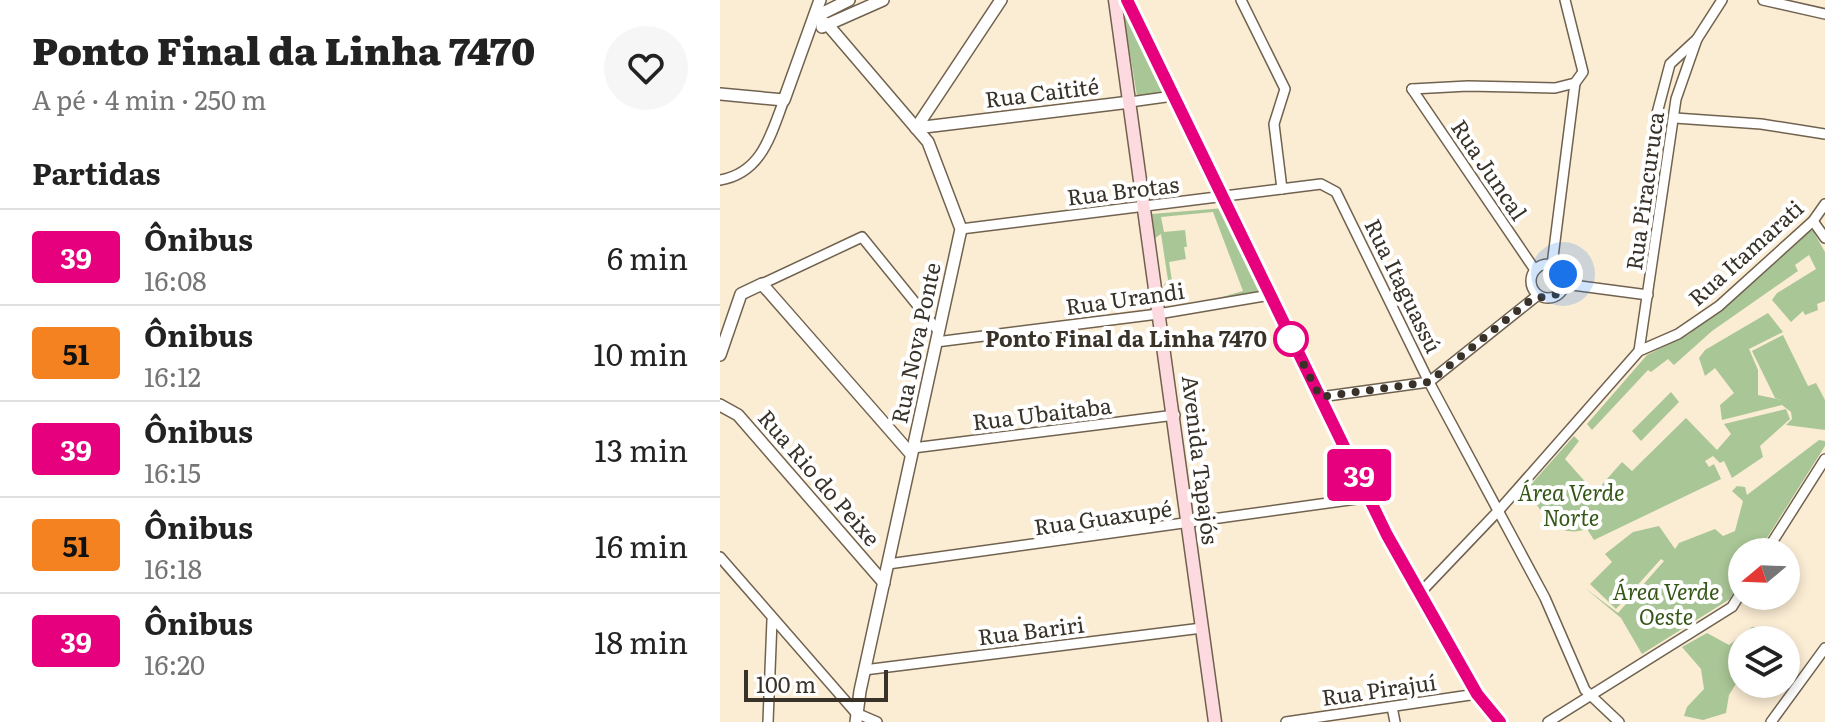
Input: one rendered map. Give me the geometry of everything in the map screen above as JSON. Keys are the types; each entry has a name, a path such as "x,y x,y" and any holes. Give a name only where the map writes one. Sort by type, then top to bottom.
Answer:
{"main road":[{"name":"Avenida Tapajós","path":"1108,0 1115,6 1130,102 1215,722"}],"street":[{"path":"720,180 745,171 762,156 820,0"},
{"path":"815,17 849,0"},
{"path":"810,31 883,0"},
{"path":"916,128 1001,0"},
{"path":"1127,0 1419,594 1477,694 1500,722"},
{"path":"1241,0 1285,89 1274,124 1282,189"},
{"path":"1552,265 1575,83 1583,72 1565,0"},
{"path":"1656,117 1670,64 1697,39 1722,0"},
{"path":"1763,0 1825,14"},
{"path":"815,17 828,25 928,142 961,229"},
{"name":"Rua Piracuruca","path":"1639,351 1680,82 1697,39"},
{"name":"Rua Juncal","path":"1535,270 1412,89 1468,86 1555,88 1575,83"},
{"path":"720,94 784,100"},
{"name":"Rua Caitité","path":"916,128 1173,96"},
{"path":"931,105 943,125"},
{"path":"1675,118 1761,124 1825,134"},
{"name":"Rua Brotas","path":"961,229 1321,184 1336,192"},
{"name":"Rua Itaguassú","path":"1336,192 1429,382 1500,509 1590,696"},
{"name":"Rua Itamarati","path":"1419,594 1500,509 1639,351 1678,334 1719,306 1813,221 1825,204"},
{"path":"1813,221 1825,238"},
{"name":"Rua Nova Ponte","path":"856,717 961,229"},
{"path":"720,355 741,294 862,237 938,337"},
{"path":"1538,295 1532,286 1535,270 1552,265"},
{"path":"1320,397 1429,382 1538,295 1555,297 1565,284 1563,274 1552,265"},
{"path":"762,284 912,451"},
{"path":"1565,284 1648,295"},
{"name":"Rua Urandi","path":"938,337 1161,313 1270,295"},
{"name":"Rua Rio do Peixe","path":"720,405 738,415 884,583"},
{"name":"Rua Ubaitaba","path":"912,451 1175,415"},
{"path":"1775,538 1825,459"},
{"name":"Rua Guaxupé","path":"888,564 1371,497"},
{"path":"720,557 856,717 877,722"},
{"path":"1548,722 1728,610"},
{"path":"768,722 772,620"},
{"name":"Rua Bariri","path":"864,670 1202,628"},
{"path":"1771,722 1825,648"},
{"name":"Rua Pirajuí","path":"1286,722 1477,694"},
{"path":"1590,696 1619,722"},
{"path":"1392,707 1395,722"}],"green space":[{"path":"1123,11 1167,91 1137,96"},
{"path":"1224,208 1262,288 1257,294 1201,303 1243,291 1213,212 1161,217 1164,232 1185,230 1187,247 1184,247 1186,259 1169,262 1172,281 1163,286 1168,280 1161,234 1155,238 1152,214"},
{"path":"1808,230 1813,231 1825,252 1825,301 1817,304 1818,310 1805,315 1803,311 1791,322 1772,300 1777,293 1816,269 1809,255 1795,265 1798,271 1712,331 1674,365 1668,359 1651,372 1648,370 1592,430 1587,424 1647,355 1689,334"},
{"path":"1768,313 1783,332 1749,349 1758,370 1758,395 1782,400 1775,398 1752,351 1783,335 1808,386 1816,383 1825,400 1825,430 1786,425 1792,419 1791,412 1782,405 1722,420 1720,405 1734,393 1715,368 1705,376 1699,358 1705,350"},
{"path":"1671,392 1679,402 1641,441 1632,431"},
{"name":"Área Verde Norte","path":"1786,409 1790,419 1760,446 1763,457 1732,478 1724,461 1720,463 1713,456 1705,461 1709,467 1714,464 1721,479 1594,540 1587,529 1566,531 1551,522 1526,490 1574,436 1579,441 1565,459 1604,503 1598,489 1622,462 1632,471 1686,418 1717,450 1731,434 1724,424"},
{"name":"Área Verde Oeste","path":"1819,440 1825,441 1825,446 1767,538 1728,538 1728,600 1642,654 1621,618 1585,588 1618,613 1664,561 1661,559 1616,609 1590,584 1612,562 1605,554 1633,532 1659,526 1675,549 1679,543 1715,529 1723,536 1735,531 1743,501 1732,491 1737,486 1745,487 1747,495"},
{"path":"1707,633 1728,644 1728,698 1726,713 1703,720 1684,716 1687,707 1704,689 1701,669 1682,647"}],"bus line":[{"name":"39","path":"1127,0 1387,535 1477,694 1500,722"}],"place":[{"name":"Ponto Final da Linha 7470","path":"1291,339"}],"route":[{"path":"1291,339 1320,397 1429,382 1532,299 1538,295 1549,298 1559,294 1565,284 1563,274"}]}
